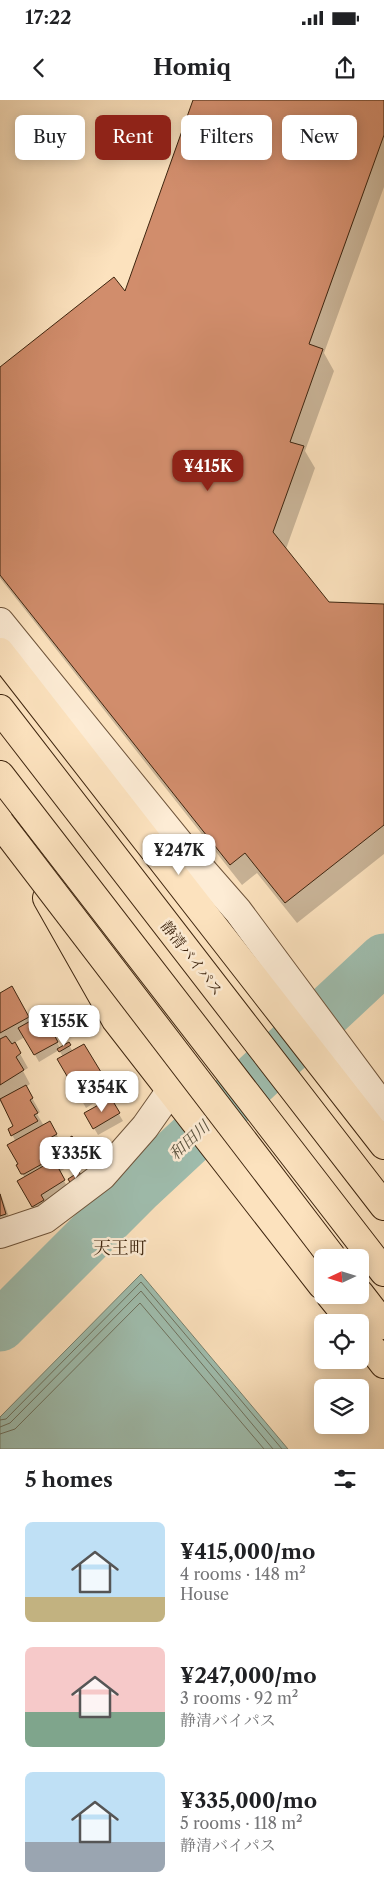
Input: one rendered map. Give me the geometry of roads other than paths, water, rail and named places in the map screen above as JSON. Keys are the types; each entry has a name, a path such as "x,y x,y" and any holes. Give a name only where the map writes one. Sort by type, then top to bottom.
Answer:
{"highway":[{"path":"0,652 384,1145"},
{"path":"0,707 384,1189"},
{"name":"静清バイパス","path":"0,707 384,1206"},
{"path":"0,776 384,1272"},
{"path":"0,811 116,1020 314,1275"},
{"path":"0,823 325,1249"},
{"path":"337,1304 345,1314"},
{"path":"368,1304 384,1325"},
{"path":"369,1345 384,1364"}],"street":[{"path":"0,622 189,855 238,911 384,1108"},
{"path":"0,1234 44,1219 102,1176 145,1127 171,1090"}],"water":[{"path":"141,1274 288,1449 0,1449 0,1417"}],"waterway":[{"name":"和田川","path":"0,1326 139,1187 384,959"}],"district":[{"name":"天王町","path":"120,1248"}]}
